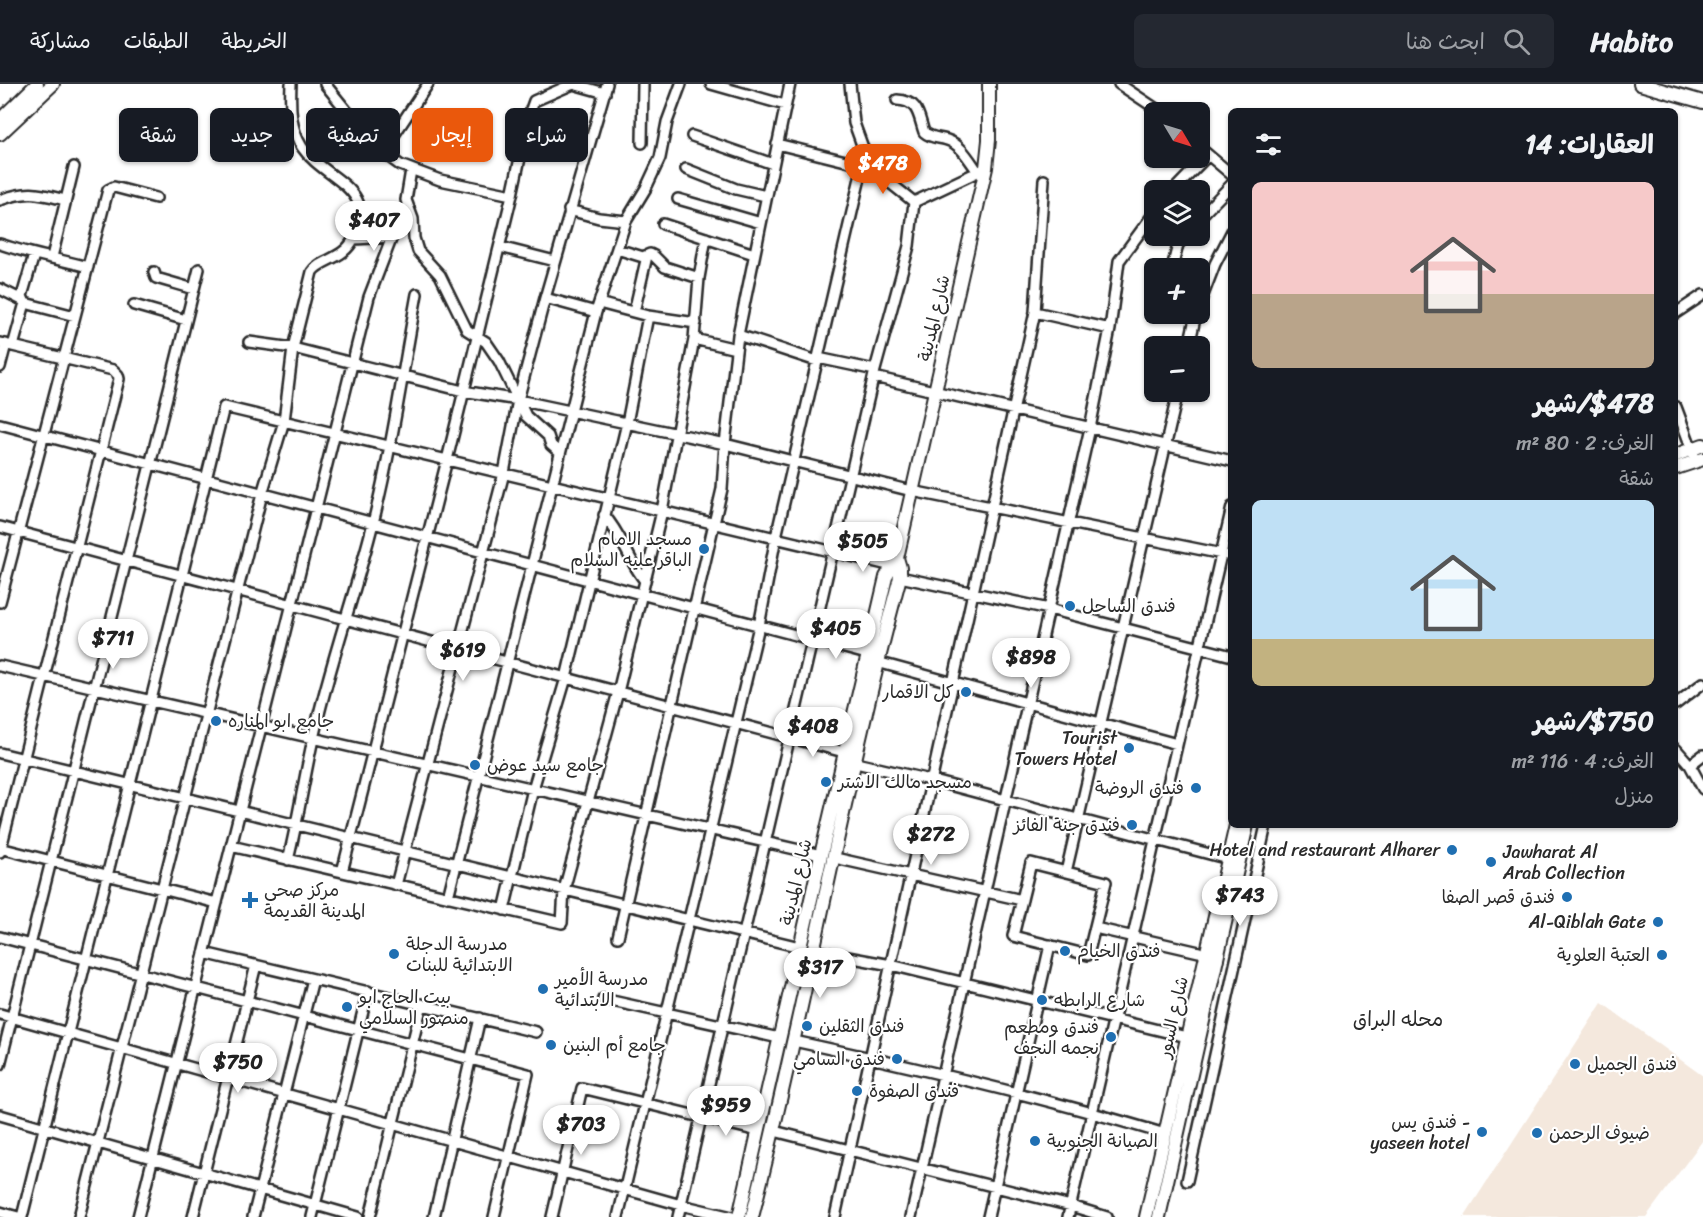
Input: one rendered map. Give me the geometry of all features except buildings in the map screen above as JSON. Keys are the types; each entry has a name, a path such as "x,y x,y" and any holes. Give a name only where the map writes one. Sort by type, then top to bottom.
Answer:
{"main road":[{"path":"0,120 37,84"},
{"path":"0,134 53,84"},
{"name":"شارع المدينة","path":"739,1217 844,752 897,567 912,491 936,392 989,140 989,84"},
{"path":"1646,85 1703,102"},
{"path":"1678,455 1698,454"},
{"path":"1678,467 1698,454"},
{"name":"شارع المدينة","path":"753,1217 856,763 872,658"},
{"name":"شارع السور","path":"1146,1217 1235,828"},
{"name":"شارع السور","path":"1158,1217 1246,828"}],"street":[{"path":"79,1217 262,494 284,421 293,348 313,269 340,255 354,240 361,212 359,201 340,181 313,160 302,147 293,124 291,84"},
{"path":"400,126 428,84"},
{"path":"342,872 500,247 534,100 573,84 606,88 569,210 518,400 504,473 396,885"},
{"path":"448,897 597,307 626,221 646,188 660,158 667,122 681,84"},
{"path":"711,84 785,105"},
{"path":"618,937 722,489 738,335 790,84"},
{"path":"618,1217 759,626 793,460 867,166 854,123 850,84"},
{"path":"1119,84 1146,102"},
{"path":"327,85 347,108"},
{"path":"641,85 642,143"},
{"path":"897,100 908,100 914,105 924,132 928,136 956,144 982,170 914,202"},
{"path":"692,136 773,164"},
{"path":"777,144 867,166 914,202"},
{"path":"1210,158 1228,172"},
{"path":"396,162 411,170 454,183 512,195"},
{"path":"52,258 74,167"},
{"path":"1184,180 1196,168"},
{"path":"686,169 736,189 766,196"},
{"path":"411,170 406,200 418,251 440,275 465,327 470,333 486,342 499,361 526,416 548,436 551,444 560,453"},
{"path":"835,1217 1035,312 1044,180"},
{"path":"0,602 110,188 156,198"},
{"path":"1210,207 1228,188"},
{"path":"0,200 22,193 37,193 65,200"},
{"path":"678,199 761,223"},
{"path":"678,1217 874,374 909,246 914,202"},
{"path":"569,210 599,218 626,221"},
{"path":"138,1217 369,297 392,237 410,211"},
{"path":"663,224 754,254"},
{"path":"911,1217 1090,428 1110,329 1119,261 1144,227"},
{"path":"354,240 392,237"},
{"path":"231,846 562,923 564,890 618,692 662,511 694,339 699,278 706,238"},
{"path":"1210,277 1228,239"},
{"path":"0,244 34,255 88,267"},
{"path":"500,247 555,261"},
{"path":"617,249 643,257 650,254 665,267 699,278"},
{"path":"0,367 6,344 24,301 34,255"},
{"path":"634,312 647,256"},
{"path":"0,1065 199,269"},
{"path":"154,272 156,278 194,289"},
{"path":"0,289 24,301 75,316"},
{"path":"288,860 313,738 373,524 390,446 417,294"},
{"path":"1678,312 1703,295"},
{"path":"545,298 696,322"},
{"path":"134,305 186,320"},
{"path":"1035,312 1110,329"},
{"path":"504,910 533,789 566,678 627,423 648,316"},
{"path":"738,335 936,392 1228,460"},
{"path":"694,339 736,349"},
{"path":"249,342 293,348 463,391 518,400 725,444 912,491 1228,555"},
{"path":"6,344 113,370 119,379 0,850 217,903"},
{"path":"1066,872 1176,402"},
{"path":"0,1212 20,1217 224,406 897,567 973,594 1049,609 1228,655"},
{"path":"1678,411 1698,454"},
{"path":"0,424 811,640 1177,744"},
{"path":"604,515 617,530 636,570 645,581"},
{"path":"1068,1217 1228,524"},
{"path":"0,527 844,752"},
{"path":"0,666 820,855"},
{"path":"1678,702 1703,682"},
{"path":"1678,751 1690,765 1703,789"},
{"path":"0,753 800,947"},
{"path":"1690,765 1703,755"},
{"path":"856,763 930,780 1221,857"},
{"path":"1187,1181 1265,828"},
{"path":"835,858 1022,900"},
{"path":"1031,863 1066,872 1106,882 1088,955 1012,936 1031,863"},
{"path":"1095,928 1199,952"},
{"path":"0,938 528,1074 494,1217"},
{"path":"988,1217 1050,945"},
{"path":"815,951 964,982 1187,1038"},
{"path":"204,953 536,1032"},
{"path":"194,1217 256,965"},
{"path":"253,1217 313,979"},
{"path":"312,1217 368,992"},
{"path":"603,999 779,1038"},
{"path":"370,1217 422,1004"},
{"path":"0,1014 732,1217"},
{"path":"434,1217 480,1018"},
{"path":"794,1041 869,1057 1092,1112 1165,1134"},
{"path":"552,1217 582,1088 758,1131"},
{"path":"0,1115 358,1217"},
{"path":"774,1131 1107,1217"}],"shaded area":[{"path":"1602,1003 1703,1076 1703,1140 1646,1217 1464,1217"}],"place":[{"name":"مسجد الامام الباقر عليه السلام","path":"704,549"},
{"name":"فندق الساحل","path":"1070,606"},
{"name":"كل الاقمار","path":"966,692"},
{"name":"جامع ابو المناره","path":"216,721"},
{"name":"Tourist Towers Hotel","path":"1129,748"},
{"name":"جامع سيد عوض","path":"475,765"},
{"name":"مسجد مالك الاشتر","path":"826,782"},
{"name":"فندق الروضة","path":"1196,788"},
{"name":"فندق جنة الفائز","path":"1132,825"},
{"name":"Hotel and restaurant Alharer","path":"1452,850"},
{"name":"Jawharat Al Arab Collection","path":"1491,862"},
{"name":"فندق قصر الصفا","path":"1567,897"},
{"name":"مركز صحي المدينة القديمة","path":"250,900"},
{"name":"Al-Qiblah Gate","path":"1658,922"},
{"name":"فندق الخيام","path":"1065,951"},
{"name":"مدرسة الدجلة الابتدائية للبنات","path":"394,954"},
{"name":"العتبة العلوية","path":"1662,955"},
{"name":"مدرسة الأمير الابتدائية","path":"543,989"},
{"name":"شارع الرابطه","path":"1042,1000"},
{"name":"بيت الحاج ابو منصور السلامي","path":"347,1007"},
{"name":"فندق الثقلين","path":"807,1026"},
{"name":"فندق ومطعم نجمه النجف","path":"1111,1037"},
{"name":"جامع أم البنين","path":"551,1045"},
{"name":"فندق السامي","path":"897,1059"},
{"name":"فندق الجميل","path":"1575,1064"},
{"name":"فندق الصفوة","path":"857,1091"},
{"name":"فندق يس - yaseen hotel","path":"1482,1132"},
{"name":"ضيوف الرحمن","path":"1537,1133"},
{"name":"الصيانة الجنوبية","path":"1035,1141"}],"district":[{"name":"محله البراق","path":"1398,1019"}]}
